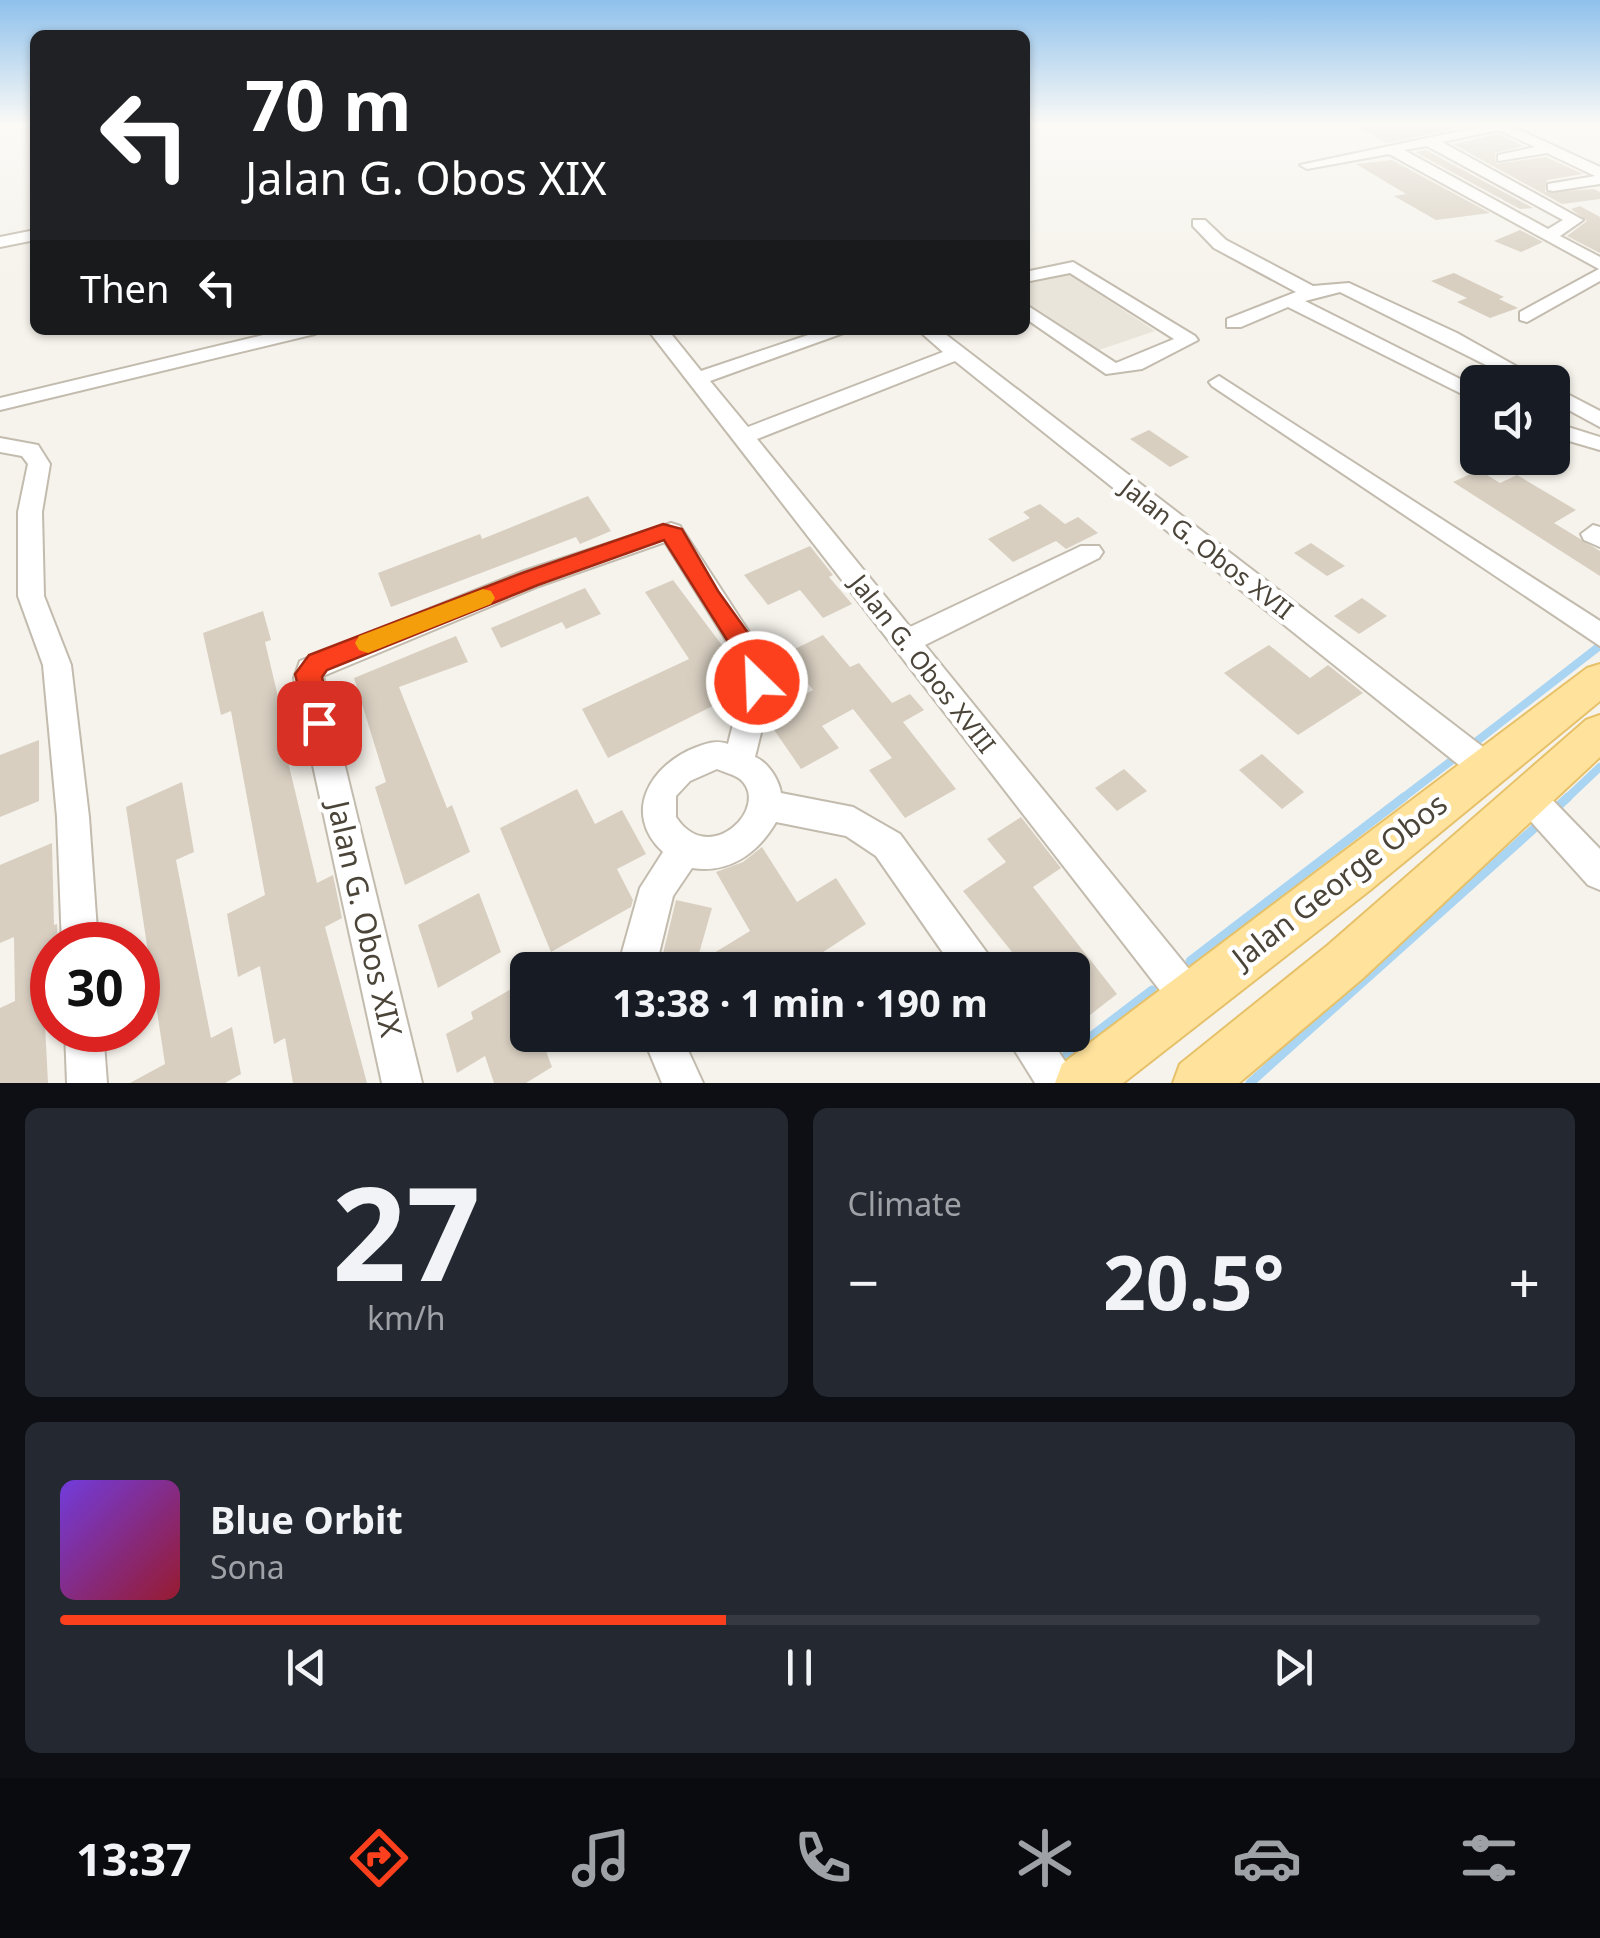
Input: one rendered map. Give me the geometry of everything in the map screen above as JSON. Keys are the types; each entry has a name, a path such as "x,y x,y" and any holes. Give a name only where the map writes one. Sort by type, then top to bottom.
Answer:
{"main road":[{"name":"Jalan George Obos","path":"1081,1083 1352,876 1600,679"},
{"name":"Jalan George Obos","path":"1198,1083 1345,962 1600,732"}],"street":[{"path":"1441,177 1600,264"},
{"path":"1495,177 1575,220 1548,236"},
{"path":"1553,187 1598,177"},
{"path":"1199,223 1220,244 1310,292"},
{"path":"0,242 30,237"},
{"path":"1030,275 1073,267 1188,340 1136,366 1113,370 1030,313"},
{"path":"1527,316 1600,274"},
{"path":"1234,323 1310,292 1343,287 1502,365"},
{"path":"1289,300 1460,387"},
{"path":"0,404 287,335"},
{"name":"Jalan G. Obos XVIII","path":"662,335 1188,998"},
{"path":"697,380 828,335"},
{"name":"Jalan G. Obos XVII","path":"935,335 1485,767"},
{"path":"743,437 958,353"},
{"path":"1219,382 1600,635"},
{"path":"1570,402 1600,420"},
{"path":"1570,435 1599,445"},
{"path":"0,445 30,450 39,464 30,512 32,596 57,665 73,817 79,922"},
{"name":"Jalan G. Obos XIX","path":"402,1083 308,678 310,669 548,572 663,532 674,534 710,598 756,666 755,696 739,760"},
{"path":"905,642 1090,552"},
{"path":"719,756 739,760 760,778 766,805 760,824 738,845 706,854 686,850 669,838 660,820 658,801 666,782 698,758 719,756"},
{"path":"1528,796 1600,873"},
{"path":"766,805 853,822 888,845 964,952"},
{"path":"641,952 657,888 686,850"},
{"path":"85,1052 87,1083"},
{"path":"668,1052 683,1083"}],"shaded area":[{"path":"1061,269 1155,331 1099,350 1030,304 1030,278"}],"building":[{"path":"1377,177 1423,177 1490,213 1436,220 1394,196 1406,194"},
{"path":"1460,177 1475,177 1533,208 1520,209"},
{"path":"1512,177 1568,177 1547,180 1545,192 1600,192 1600,199 1562,204"},
{"path":"1580,206 1600,217 1600,253 1567,236 1587,221 1571,209"},
{"path":"1520,230 1543,242 1521,252 1494,241"},
{"path":"1454,273 1518,308 1490,318 1457,302 1467,298 1431,281"},
{"path":"1149,430 1189,457 1170,467 1130,439"},
{"path":"1468,475 1487,475 1500,483 1517,475 1576,510 1554,523 1600,551 1600,576 1453,482"},
{"path":"588,496 611,531 580,544 576,537 391,607 378,573 480,534 482,539"},
{"path":"1040,504 1065,524 1078,517 1098,533 1066,549 1056,541 1013,562 988,539 1030,518 1023,512"},
{"path":"1311,543 1345,566 1327,576 1294,553"},
{"path":"810,546 852,604 823,618 800,590 768,605 744,575"},
{"path":"673,580 739,668 738,677 727,682 735,695 608,758 582,709 689,659 645,592"},
{"path":"585,588 601,614 566,629 562,622 501,648 491,628"},
{"path":"1362,598 1387,616 1359,634 1334,616"},
{"path":"263,611 271,640 265,642 290,747 285,749 317,883 333,875 342,918 325,927 367,1083 293,1083 285,1038 274,1044 260,966 238,977 227,914 265,895 231,711 221,715 203,633"},
{"path":"823,635 850,667 859,663 892,703 910,694 924,710 903,722 956,789 905,818 869,770 892,758 853,709 822,726 839,748 801,769 768,721 770,713 813,690 785,654"},
{"path":"456,636 468,662 399,687 447,808 452,805 470,852 405,885 375,787 386,782 354,678"},
{"path":"1269,645 1310,678 1328,665 1363,693 1298,735 1224,673"},
{"path":"39,740 39,801 0,817 0,755"},
{"path":"1262,754 1304,792 1282,809 1239,770"},
{"path":"1124,769 1147,791 1117,811 1095,788"},
{"path":"182,782 194,852 176,860 211,1038 232,1027 241,1074 225,1083 130,1083 165,1064 160,1031 160,922 143,922 126,807"},
{"path":"577,789 595,824 622,810 646,854 617,869 633,900 631,907 551,952 500,828"},
{"path":"1021,817 1061,868 1033,887 1084,952 1012,952 963,891 1006,862 987,839"},
{"path":"52,843 54,922 30,922 30,1052 46,1052 48,1083 0,1083 0,1008 15,1001 14,937 0,943 0,865"},
{"path":"762,847 797,902 836,878 866,924 823,952 716,952 750,931 716,872 743,862"},
{"path":"479,893 501,952 438,988 418,925"},
{"path":"676,900 712,908 699,952 663,952"},
{"path":"1090,960 1117,994 1090,1015"},
{"path":"510,990 510,1052 546,1052 552,1067 526,1083 494,1083 485,1056 457,1073 446,1034 473,1019 471,1012"}],"waterway":[{"path":"1477,741 1597,648"},
{"path":"1400,800 1451,761"},
{"path":"1565,800 1600,767"},
{"path":"1190,961 1404,797"},
{"path":"1552,812 1568,797"},
{"path":"1250,1083 1539,824"},
{"path":"1059,1061 1152,990"}],"slow traffic":[{"path":"368,643 483,598"}],"route":[{"path":"319,723 308,674 318,663 530,579 663,532 674,534 710,598 756,666 757,682"}]}
